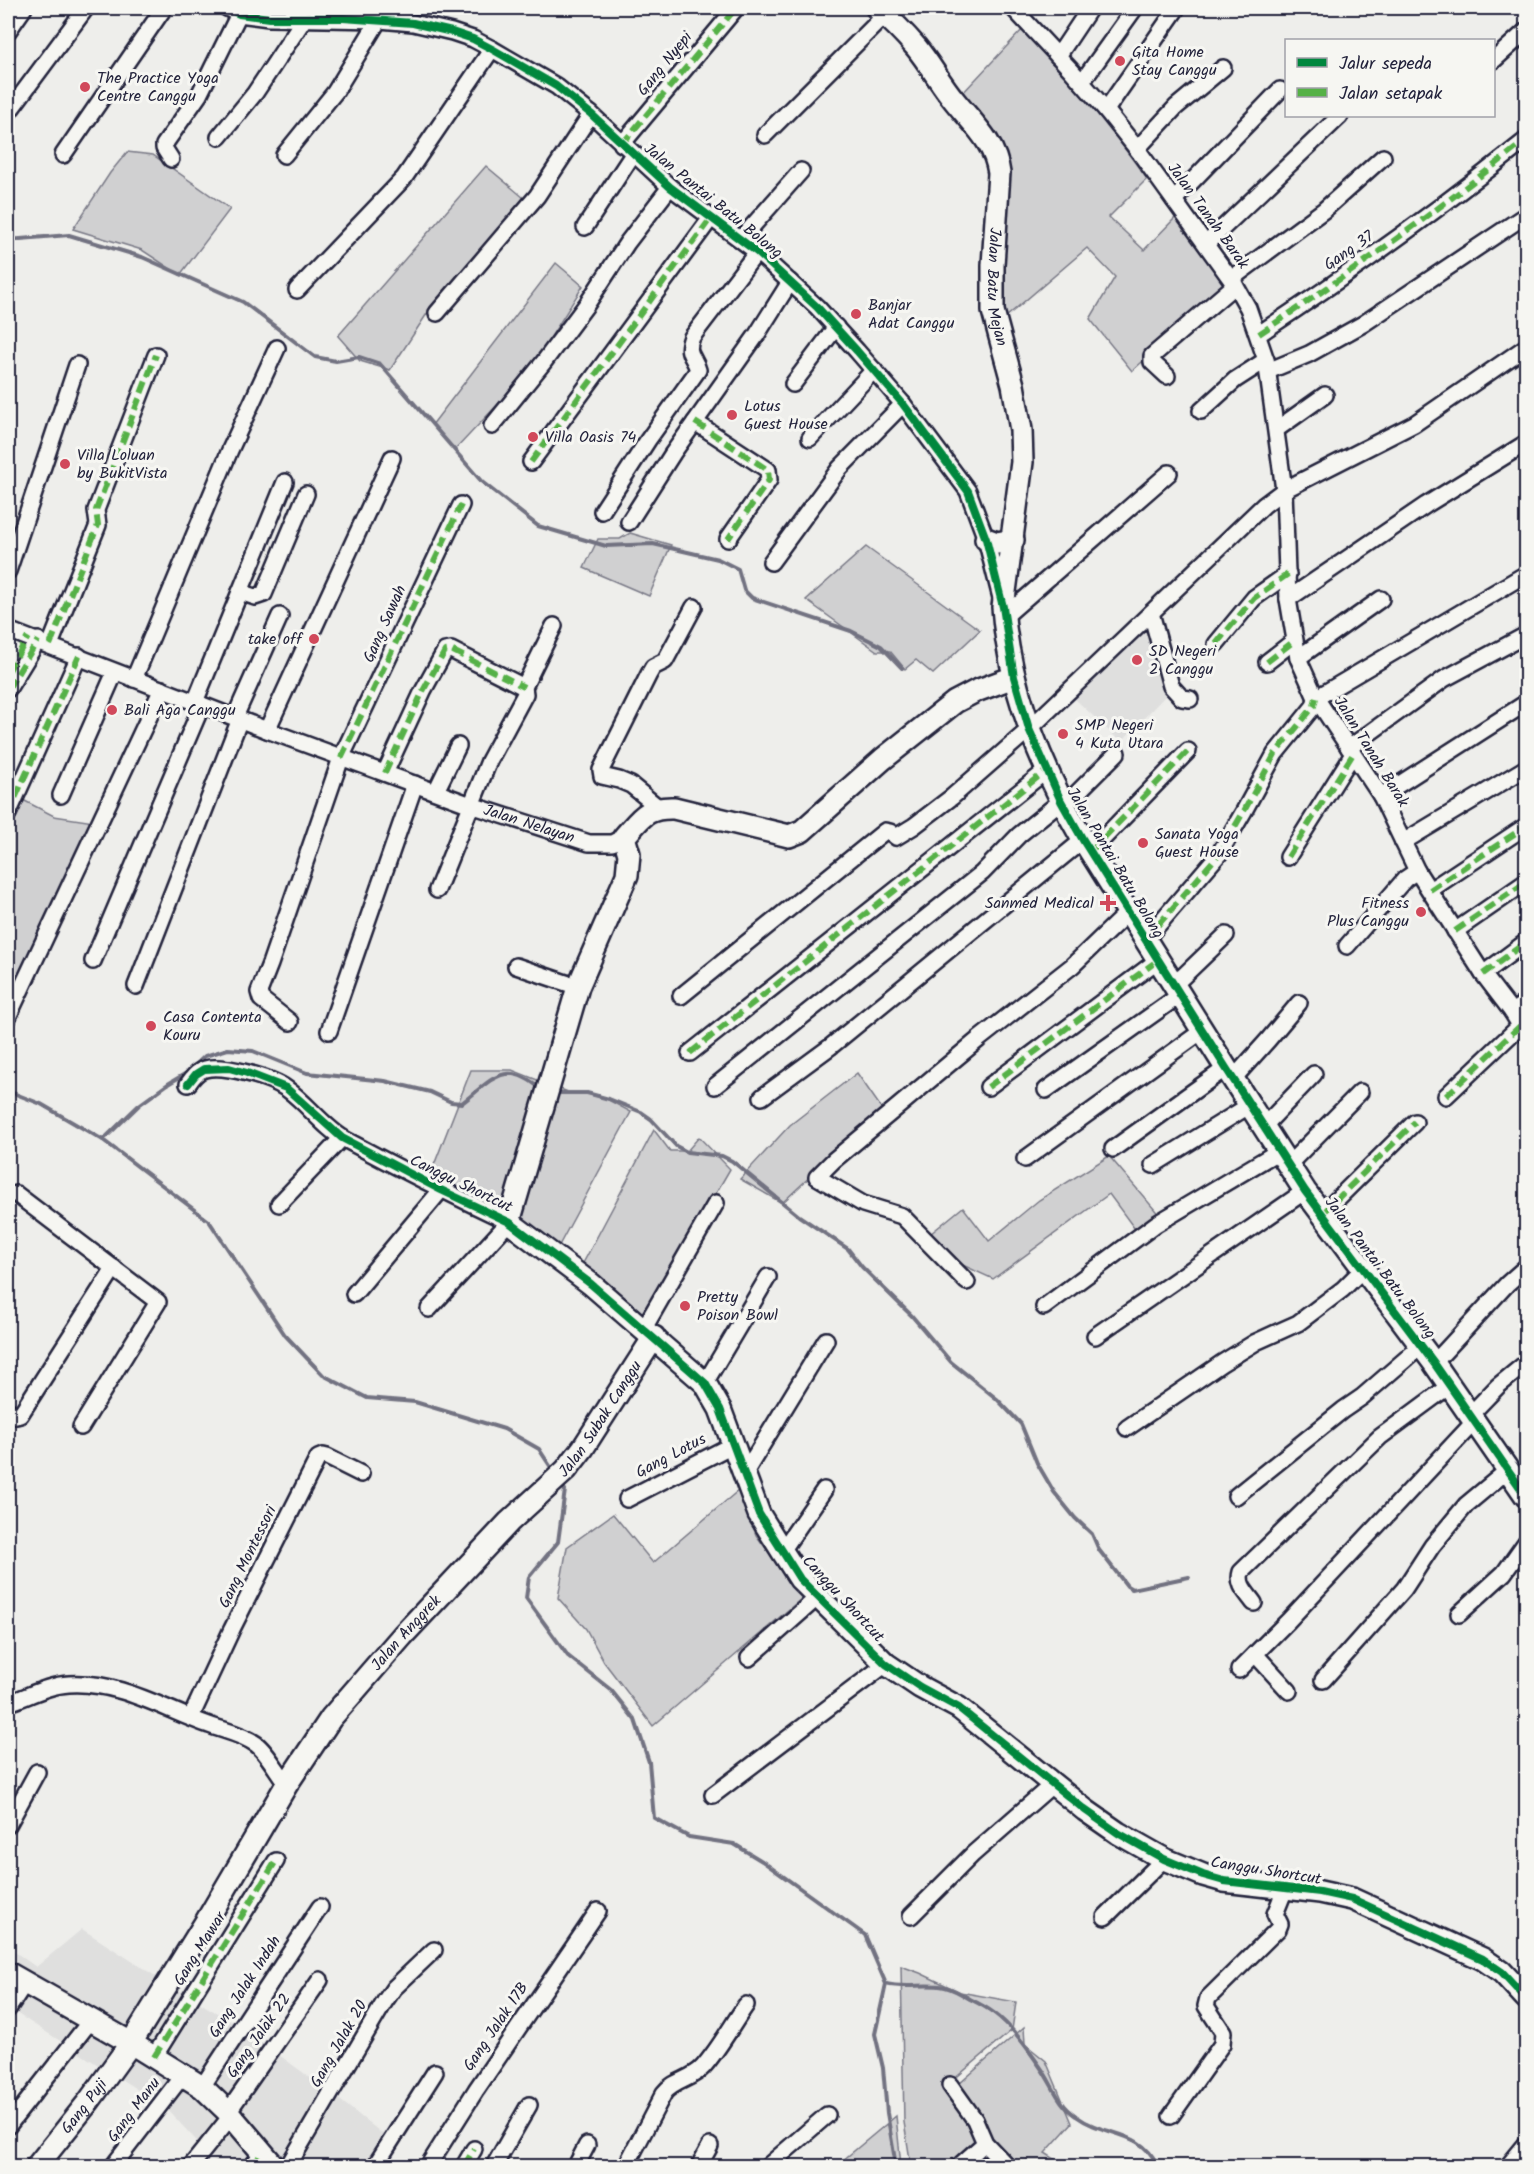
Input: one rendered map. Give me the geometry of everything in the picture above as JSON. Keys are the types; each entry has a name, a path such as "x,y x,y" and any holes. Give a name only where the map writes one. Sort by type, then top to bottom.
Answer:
{"street":[{"path":"8,32 24,8"},
{"path":"8,113 86,8"},
{"path":"63,155 164,8"},
{"name":"Gang Nyepi","path":"585,227 628,149 736,8"},
{"name":"Jalan Tanah Barak","path":"1013,8 1082,82 1137,149 1233,282 1259,334 1267,366 1277,429 1284,490 1288,599 1298,658 1316,698 1381,796 1418,871 1483,974 1520,1024"},
{"path":"1058,56 1090,8"},
{"path":"1082,82 1135,8"},
{"path":"1106,110 1177,8"},
{"path":"171,159 164,145 199,95 233,11"},
{"name":"Jalan Pantai Batu Bolong","path":"233,11 272,13 304,19 383,14 452,32 492,49 556,86 591,114 670,187 757,252 836,327 874,370 903,404 968,491 986,538 1003,612 1014,677 1029,729 1061,802 1202,1031 1305,1191 1362,1270 1434,1363 1527,1496"},
{"path":"765,135 881,11"},
{"name":"Jalan Batu Mejan","path":"881,11 916,47 954,101 978,128 994,152 998,163 993,304 996,327 1013,385 1021,430 1022,462 1003,612"},
{"path":"284,155 335,92 383,14"},
{"path":"219,137 255,93 304,19"},
{"path":"1495,59 1527,31"},
{"path":"297,290 405,178 492,49"},
{"path":"1137,149 1176,107 1223,68"},
{"path":"1174,200 1281,90"},
{"path":"437,313 537,196 591,114"},
{"path":"1206,244 1339,117"},
{"name":"Gang 37","path":"1259,334 1366,262 1527,140"},
{"path":"1167,376 1152,362 1152,356 1233,282 1324,210 1383,157"},
{"path":"741,239 801,171"},
{"path":"492,426 580,313 627,243 670,187"},
{"path":"1202,411 1235,380 1267,366 1309,354 1363,324 1527,215"},
{"path":"531,462 711,218"},
{"path":"603,511 648,440 698,370 689,354 688,345 692,337 757,252"},
{"path":"629,522 673,453 756,336 790,282"},
{"path":"793,384 836,327"},
{"path":"681,996 885,831 896,837 914,826 960,789 1029,729 1251,517 1284,490 1414,424 1527,347"},
{"path":"134,679 230,450 277,348"},
{"path":"8,689 39,641 98,525 96,510 156,355"},
{"path":"8,571 76,365"},
{"path":"810,438 874,370"},
{"path":"1277,429 1325,395"},
{"path":"771,562 840,468 903,404"},
{"path":"696,422 768,470 770,474 769,480 728,539"},
{"path":"1288,599 1426,505 1527,443"},
{"path":"267,730 392,458"},
{"path":"1003,612 1169,473"},
{"path":"93,962 285,482"},
{"path":"240,592 255,597 264,594 306,494"},
{"name":"Gang Sawah","path":"290,1022 261,999 259,992 342,758 461,505"},
{"path":"986,538 997,543 1013,540"},
{"path":"1216,644 1254,598 1288,574"},
{"path":"1146,939 1219,854 1275,754 1314,706 1316,698 1527,574"},
{"path":"1298,658 1381,599"},
{"path":"659,808 631,785 602,776 601,770 649,674 653,667 665,661 694,607"},
{"path":"1151,613 1171,686 1182,698 1190,699"},
{"path":"136,986 237,718 280,616"},
{"path":"437,890 489,761 525,694 524,687 554,626"},
{"name":"Jalan Nelayan","path":"8,630 198,704 342,758 436,790 471,805 589,843 612,843 624,837"},
{"path":"1288,857 1351,751 1444,679 1527,635"},
{"path":"8,672 39,641"},
{"path":"1268,662 1294,641"},
{"path":"385,773 423,691 445,651 451,651 524,687"},
{"path":"8,814 79,656"},
{"path":"61,795 115,672"},
{"path":"624,837 650,810 659,808 697,812 742,826 789,836 802,831 883,759 955,702 976,691 1014,677"},
{"path":"8,1017 162,689"},
{"path":"1381,796 1527,703"},
{"path":"436,790 458,746"},
{"path":"762,1097 830,1047 1087,845 1188,751"},
{"path":"715,1086 982,873 1019,835 1061,802 1075,795 1117,753"},
{"path":"1403,842 1527,768"},
{"path":"690,1053 1047,770"},
{"path":"330,1031 415,783"},
{"path":"1430,890 1527,826"},
{"name":"Canggu Shortcut","path":"509,1222 579,987 627,875 629,854 624,837"},
{"path":"1347,946 1405,879 1418,871"},
{"path":"1455,931 1527,882"},
{"path":"967,1282 902,1216 863,1204 817,1177 834,1160 979,1039 1072,966 1128,912"},
{"path":"1046,1090 1177,990 1226,935"},
{"path":"1483,974 1527,942"},
{"path":"988,1087 1158,960"},
{"path":"516,966 579,987"},
{"path":"1446,1096 1520,1024 1527,1002"},
{"path":"1113,1149 1229,1073 1269,1040 1299,1003"},
{"path":"1025,1159 1202,1031"},
{"name":"Canggu Shortcut","path":"188,1084 196,1074 204,1069 229,1068 286,1088 342,1138 437,1188 509,1222 591,1284 705,1383 720,1409 759,1514 800,1579 886,1664 920,1687 959,1708 1118,1833 1164,1859 1224,1881 1320,1892 1352,1899 1483,1959 1502,1972 1527,1998"},
{"path":"1263,1126 1314,1074"},
{"path":"1044,1307 1156,1224 1283,1158 1360,1092"},
{"path":"1153,1165 1250,1104"},
{"path":"1322,1214 1415,1122"},
{"path":"279,1204 342,1138"},
{"path":"366,1265 437,1188"},
{"path":"354,1294 437,1188"},
{"path":"1095,1336 1305,1191"},
{"path":"16,1194 158,1302 81,1427"},
{"path":"648,1333 716,1203"},
{"path":"429,1309 509,1222"},
{"path":"1434,1363 1507,1284 1527,1267"},
{"path":"8,1410 16,1416 20,1415 114,1268"},
{"path":"1127,1428 1256,1342 1298,1323 1362,1270"},
{"path":"705,1383 768,1277"},
{"name":"Jalan Subak Canggu","path":"538,1494 566,1470 583,1448 648,1333"},
{"path":"743,1476 826,1340"},
{"path":"1236,1496 1362,1397 1421,1346"},
{"path":"1239,1670 1288,1621 1472,1419 1498,1386 1527,1363"},
{"path":"1254,1603 1240,1584 1241,1572 1380,1437 1449,1386"},
{"name":"Gang Lotus","path":"627,1499 732,1444"},
{"name":"Gang Montessori","path":"191,1717 232,1629 318,1458 327,1457 361,1474"},
{"path":"1323,1680 1404,1589 1432,1546 1466,1505 1508,1470"},
{"path":"782,1551 824,1490"},
{"name":"Jalan Anggrek","path":"131,2043 287,1784 331,1718 403,1635 538,1494"},
{"path":"1459,1614 1504,1573 1527,1542"},
{"path":"748,1658 818,1597"},
{"path":"1255,1654 1289,1690"},
{"path":"713,1794 886,1664"},
{"path":"8,1703 55,1685 87,1684 144,1697 247,1738 259,1746 287,1784"},
{"path":"8,1825 37,1772"},
{"path":"910,1916 973,1854 1053,1784"},
{"path":"1105,1917 1164,1859"},
{"name":"Gang Mawar","path":"154,2056 276,1861"},
{"path":"1171,2116 1222,2044 1223,2032 1206,2006 1208,1998 1278,1929 1280,1924 1275,1914 1285,1889"},
{"name":"Gang Jalak Indah","path":"202,2087 320,1907"},
{"name":"Gang Jalak 17B","path":"428,2166 476,2090 598,1911"},
{"name":"Gang Jalak 20","path":"288,2166 385,2001 394,1988 434,1950"},
{"path":"8,2009 16,1978 154,2056 202,2087 229,2114 263,2162"},
{"name":"Gang Jalak 22","path":"190,2166 229,2114 320,1980"},
{"path":"626,2166 669,2086 687,2079 703,2067 746,2005"},
{"path":"8,2126 91,2020"},
{"name":"Gang Puji","path":"37,2166 131,2043"},
{"path":"375,2166 435,2072"},
{"name":"Gang Manu","path":"113,2166 183,2074"},
{"path":"950,2085 975,2120 985,2143 1007,2166"},
{"path":"495,2166 529,2105"},
{"path":"768,2166 827,2115"},
{"path":"959,2166 985,2143"},
{"path":"1508,2166 1527,2144"},
{"path":"576,2166 587,2145"},
{"path":"699,2166 710,2146"},
{"path":"464,2166 474,2149"}],"shaded area":[{"path":"1022,30 1086,96 1147,179 1109,217 1144,250 1178,215 1228,285 1132,371 1090,319 1115,277 1087,248 1006,317 998,310 1006,157 959,97"},
{"path":"127,152 153,155 230,209 180,275 142,250 73,229 110,173"},
{"path":"486,166 524,198 434,303 390,370 360,361 338,336"},
{"path":"556,263 583,286 530,370 455,450 432,425"},
{"path":"630,533 671,545 649,596 584,568 598,539 620,539"},
{"path":"866,547 980,630 933,674 916,660 905,669 890,651 877,651 806,600"},
{"name":"SD Negeri 2 Canggu","path":"1150,627 1167,694 1121,742 1075,699"},
{"path":"21,799 54,816 94,822 8,1002 8,813"},
{"path":"471,1070 512,1070 568,1092 599,1095 631,1112 556,1251 429,1178"},
{"path":"857,1073 882,1109 782,1203 740,1179 790,1125"},
{"path":"654,1130 670,1151 687,1151 699,1137 730,1169 642,1321 581,1267"},
{"path":"1109,1156 1161,1217 1137,1232 1109,1194 993,1279 956,1262 930,1234 963,1207 989,1241 1039,1200"},
{"path":"740,1489 756,1535 802,1598 653,1726 604,1662 586,1629 558,1598 567,1547 613,1514 653,1563"},
{"path":"82,1929 245,2030 388,2138 376,2166 220,2166 165,2107 8,2008 8,1947 36,1967"},
{"path":"901,1966 960,1992 1016,2002 1012,2030 945,2087 995,2166 911,2166 904,2122"},
{"path":"1024,2027 1025,2044 1046,2061 1072,2123 1045,2153 1066,2166 1008,2166 958,2085"},
{"path":"896,2116 901,2166 836,2166"}],"waterway":[{"path":"8,240 69,235 142,257 243,302 315,357 336,361 359,357 380,364 482,482 538,526 606,546 653,544 718,559 738,569 744,590 752,598 851,631 881,646 902,668"},
{"path":"103,1140 139,1105 188,1072 205,1056 228,1049 253,1051 307,1073 385,1081 430,1092 451,1102 462,1103 491,1080 508,1074 518,1075 541,1089"},
{"path":"8,1091 41,1104 103,1140 209,1221 285,1335 323,1375 367,1398 415,1402 504,1429 539,1449 554,1472"},
{"path":"554,1093 587,1093 641,1112 651,1119 676,1146 687,1152 722,1156 732,1161 799,1216 848,1249 862,1267 912,1316 951,1362 997,1399 1021,1424 1037,1463 1054,1492 1075,1518 1092,1534 1099,1550 1127,1586 1132,1589 1189,1577"},
{"path":"561,1483 565,1490 558,1542 529,1577 526,1598 568,1656 611,1690 635,1720 649,1762 654,1818 689,1837 734,1844 762,1861 865,1935 886,1984 875,2034 883,2068 887,2113 896,2166"},
{"path":"886,1984 945,1987 991,2011 1001,2018 1019,2038 1041,2068 1060,2100 1070,2111 1087,2123 1122,2135 1142,2145 1158,2166"}],"marked path":[{"path":"622,144 736,8"},
{"path":"1259,334 1395,240 1526,140"},
{"path":"531,462 711,218"},
{"path":"50,645 98,525 96,510 156,355"},
{"path":"695,422 768,470 769,480 728,539"},
{"path":"341,758 461,505"},
{"path":"1216,644 1254,598 1288,574"},
{"path":"8,672 28,637"},
{"path":"8,689 38,640"},
{"path":"1267,662 1294,641"},
{"path":"385,773 423,691 445,651 451,650 524,687"},
{"path":"8,814 79,656"},
{"path":"1146,939 1219,854 1275,754 1314,706 1316,698"},
{"path":"1091,851 1188,751"},
{"path":"1288,857 1353,754"},
{"path":"690,1053 1047,770"},
{"path":"1430,890 1526,826"},
{"path":"1455,931 1526,882"},
{"path":"1483,974 1526,942"},
{"path":"988,1087 1158,960"},
{"path":"1446,1096 1521,1025"},
{"path":"1322,1214 1415,1122"},
{"path":"154,2057 276,1861"},
{"path":"464,2166 474,2149"},
{"path":"252,2166 263,2153"}],"cycle path":[{"path":"227,8 239,14 269,18 343,18 413,23 452,32 492,49 556,86 591,114 670,187 757,252 817,307 857,351 903,404 968,491 986,539 1003,607 1014,677 1029,729 1061,801 1083,840 1305,1191 1434,1363 1526,1496"},
{"path":"188,1084 196,1074 204,1069 229,1068 286,1088 342,1138 441,1190 509,1222 591,1284 705,1383 720,1409 759,1514 800,1579 886,1664 920,1687 959,1708 1085,1810 1118,1833 1164,1859 1224,1881 1320,1892 1352,1899 1483,1959 1502,1972 1526,1998"}],"place":[{"name":"Gita Home Stay Canggu","path":"1120,61"},
{"name":"The Practice Yoga Centre Canggu","path":"85,87"},
{"name":"Banjar Adat Canggu","path":"856,314"},
{"name":"Lotus Guest House","path":"732,415"},
{"name":"Villa Oasis 74","path":"533,437"},
{"name":"Villa Loluan by BukitVista","path":"65,464"},
{"name":"take off","path":"314,639"},
{"name":"SD Negeri 2 Canggu","path":"1137,660"},
{"name":"Bali Aga Canggu","path":"112,710"},
{"name":"SMP Negeri 4 Kuta Utara","path":"1063,734"},
{"name":"Sanata Yoga Guest House","path":"1143,843"},
{"name":"Sanmed Medical","path":"1108,903"},
{"name":"Fitness Plus Canggu","path":"1421,912"},
{"name":"Casa Contenta Kouru","path":"151,1026"},
{"name":"Pretty Poison Bowl","path":"685,1306"}]}
